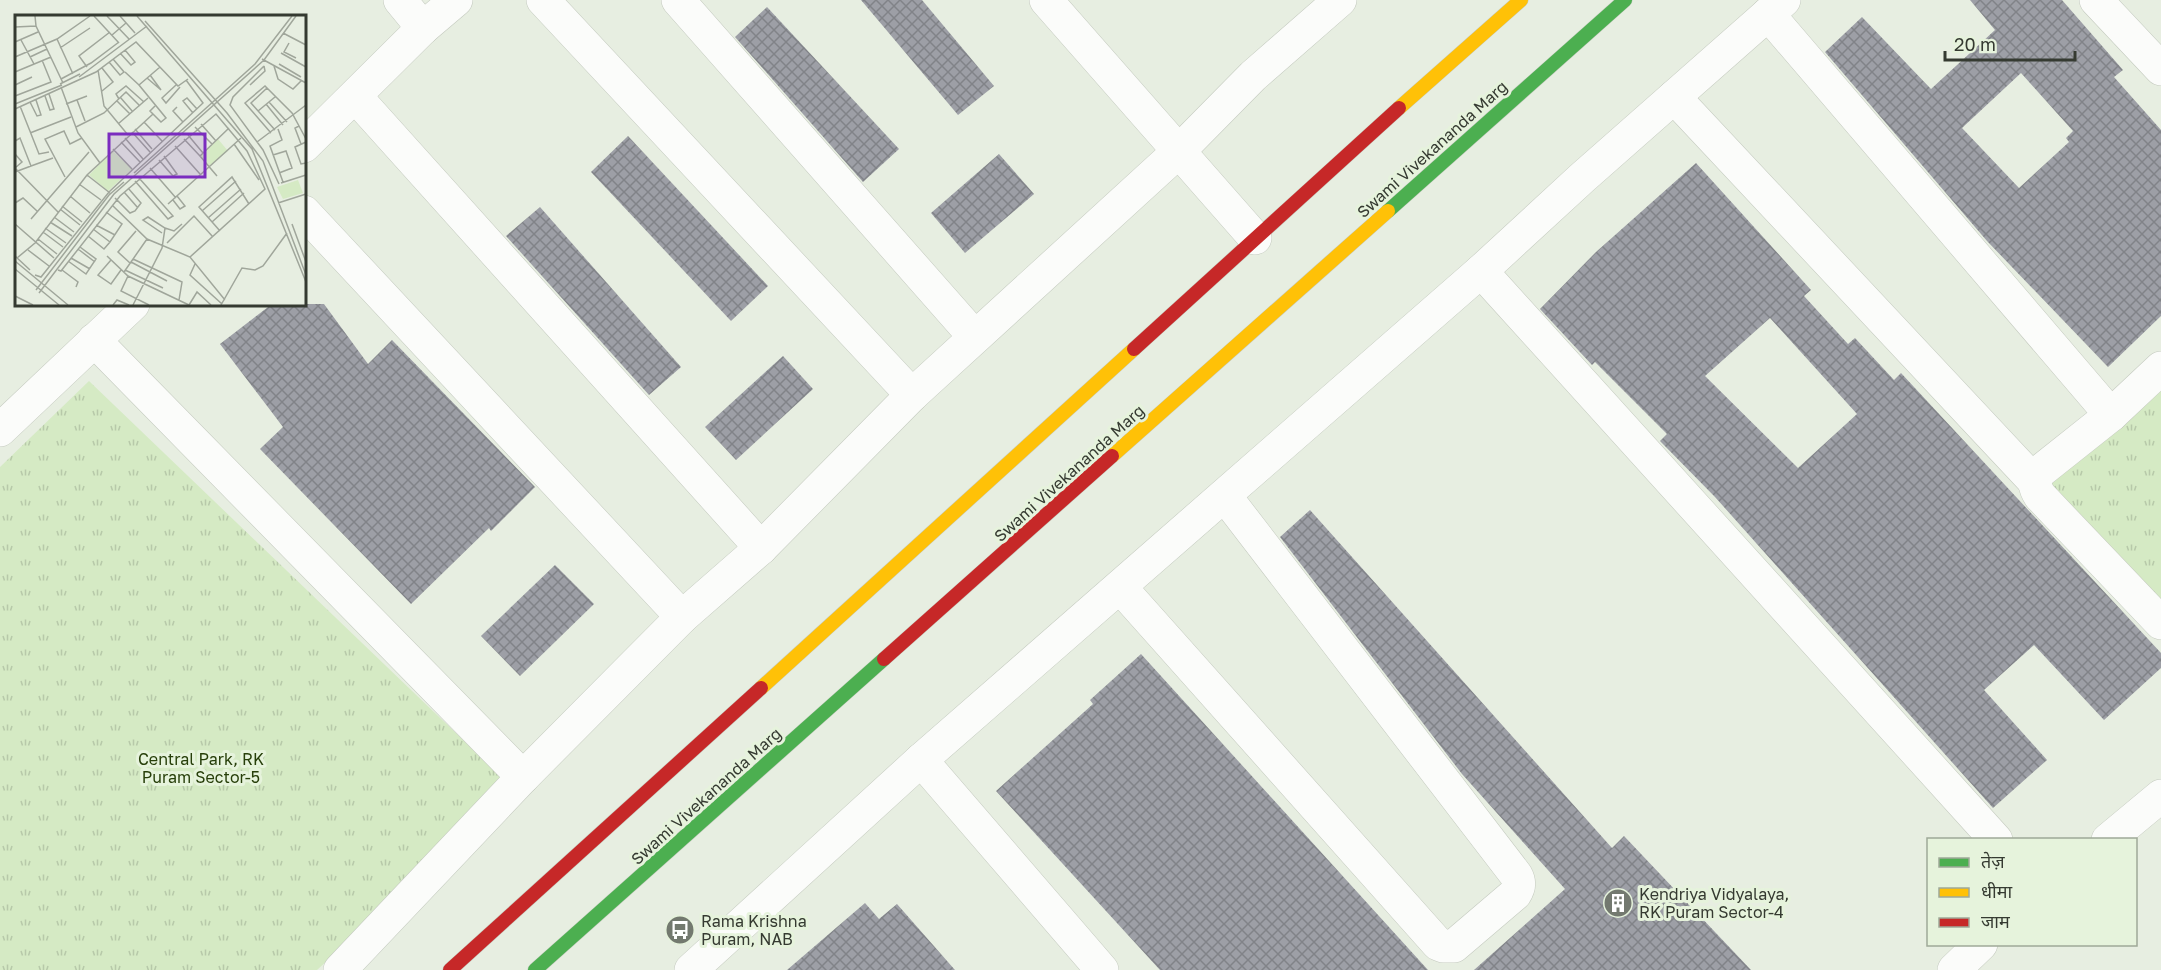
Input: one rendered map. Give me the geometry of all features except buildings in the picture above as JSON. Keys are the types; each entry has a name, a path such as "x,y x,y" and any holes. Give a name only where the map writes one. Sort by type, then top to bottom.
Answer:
{"street":[{"path":"400,0 423,28"},
{"path":"306,145 423,28 456,0"},
{"path":"543,0 912,395"},
{"path":"678,0 974,336"},
{"path":"1046,0 1255,238"},
{"path":"340,970 524,777 682,617 761,548 912,395 974,336 1179,151 1253,76 1340,0"},
{"path":"450,970 1462,50 1521,0"},
{"name":"Swami Vivekananda Marg","path":"536,970 1625,0"},
{"path":"2096,0 2161,69"},
{"path":"691,970 921,760 1481,271 1582,178 1776,7 2111,415"},
{"path":"355,96 761,548"},
{"path":"1674,97 2034,481"},
{"path":"306,214 682,617"},
{"path":"1481,271 1994,838"},
{"path":"0,430 131,306"},
{"path":"94,340 524,777"},
{"path":"2161,368 2111,415 2038,472 2034,481 2040,496 2161,623"},
{"path":"1120,587 1438,944 1454,946 1515,894 1519,882 1516,875 1225,496"},
{"path":"921,760 1101,970"},
{"path":"2110,838 2161,796"},
{"path":"1954,970 1980,946"}],"green space":[{"path":"2161,363 2161,619 2034,481"},
{"name":"Central Park, RK Puram Sector-5","path":"89,381 510,785 433,864 317,970 0,970 0,467"}],"traffic: fast":[{"path":"1388,211 1625,0"},
{"path":"535,970 884,659"}],"traffic: slow":[{"path":"1399,108 1521,0"},
{"path":"1112,456 1388,211"},
{"path":"761,688 1134,349"}],"traffic: jam":[{"path":"1134,349 1399,108"},
{"path":"884,659 1112,456"},
{"path":"450,970 761,688"}],"place":[{"name":"Kendriya Vidyalaya, RK Puram Sector-4","path":"1618,903"},
{"name":"Rama Krishna Puram, NAB","path":"680,930"}]}
